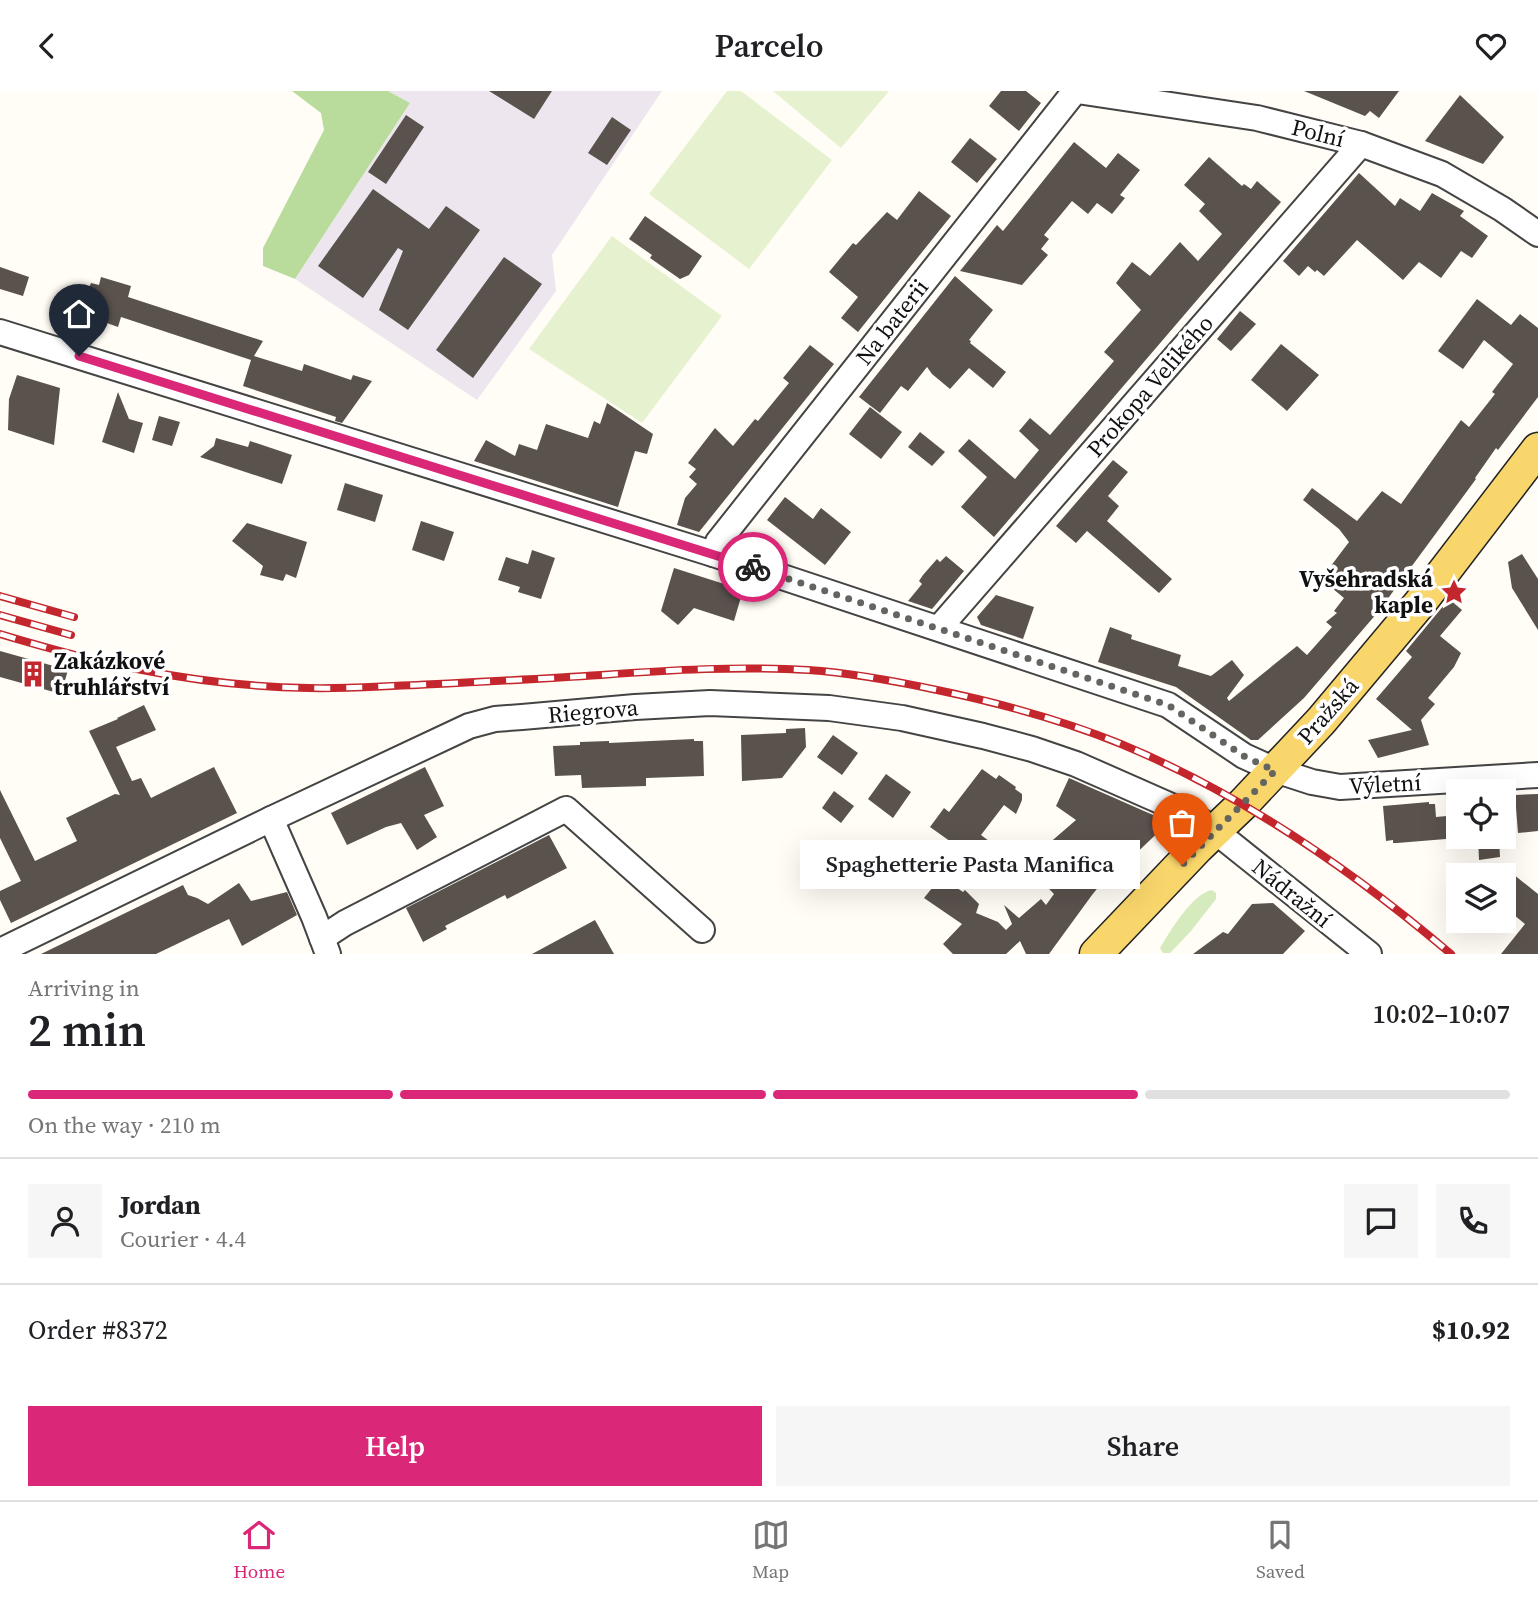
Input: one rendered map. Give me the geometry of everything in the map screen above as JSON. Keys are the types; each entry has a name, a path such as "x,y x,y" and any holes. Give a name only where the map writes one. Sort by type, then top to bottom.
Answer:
{"main road":[{"name":"Pražská","path":"1096,954 1321,721 1420,603 1538,449"}],"street":[{"name":"Polní","path":"1076,91 1257,118 1361,143 1442,174 1502,209 1538,234"},
{"name":"Na baterii","path":"713,554 718,542 1076,91"},
{"name":"Prokopa Velikého","path":"939,628 1361,143"},
{"name":"Výletní","path":"0,332 713,554 1168,705 1244,756 1275,771 1312,782 1340,787 1538,775"},
{"name":"Riegrova","path":"0,951 469,726 495,719 709,703 829,708 902,718 983,736 1076,764 1194,816 1215,831"},
{"path":"271,819 325,946 345,923 566,809 702,930"},
{"name":"Nádražní","path":"1215,831 1369,954"}],"shaded area":[{"path":"388,91 662,91 552,255 556,291 477,400 295,279 410,103"}],"green space":[{"path":"292,91 388,91 410,103 295,279 263,266 263,248 324,130 321,113"},
{"path":"727,91 741,91 832,160 749,269 649,194"},
{"path":"773,91 889,91 841,148"},
{"path":"612,236 722,316 642,423 529,349"},
{"path":"1212,890 1216,893 1216,899 1170,953 1163,953 1160,948 1190,905"}],"building":[{"path":"489,91 552,91 534,119"},
{"path":"1001,91 1026,91 1041,103 1019,131 989,106"},
{"path":"1304,91 1399,91 1379,118 1370,111 1365,116"},
{"path":"1460,95 1504,137 1483,164 1425,141"},
{"path":"406,115 424,127 386,184 368,172"},
{"path":"612,117 631,130 607,165 588,153"},
{"path":"970,138 997,159 977,183 951,162"},
{"path":"1074,142 1106,168 1118,153 1140,170 1120,195 1125,198 1112,214 1097,203 1088,214 1072,201 1044,235 1049,239 1041,249 1048,255 1022,285 960,271 997,225 1003,231"},
{"path":"1209,157 1242,186 1244,184 1251,189 1257,181 1281,202 994,537 961,507 987,477 958,451 969,439 1015,479 1039,450 1019,431 1030,418 1050,435 1114,361 1104,352 1141,310 1116,283 1132,262 1150,276 1180,242 1198,261 1222,234 1199,211 1205,204 1184,185"},
{"path":"1359,173 1395,206 1400,198 1420,211 1432,193 1464,211 1460,216 1488,236 1472,258 1461,251 1441,278 1419,262 1403,280 1357,240 1324,276 1308,266 1299,276 1283,261"},
{"path":"373,189 429,229 446,206 480,230 408,330 379,310 403,251 398,248 363,298 318,266"},
{"path":"919,191 951,216 858,332 841,318 858,297 829,272 853,243 856,245 887,212 897,220"},
{"path":"645,216 702,256 689,275 680,279 629,239"},
{"path":"504,257 542,284 473,378 436,350"},
{"path":"0,267 29,277 23,296 0,289"},
{"path":"955,276 993,310 969,340 970,343 1006,372 993,388 969,368 950,389 927,367 908,391 901,386 880,413 859,397"},
{"path":"101,277 131,286 128,297 263,341 254,356 302,371 304,364 351,380 353,375 372,381 342,423 335,421 336,417 243,386 251,360 121,317 118,327 76,312 85,287 89,288 91,283 99,285"},
{"path":"1477,299 1511,325 1520,314 1538,328 1538,397 1498,450 1496,448 1378,612 1304,698 1258,740 1251,740 1176,687 1098,662 1110,627 1132,635 1131,639 1181,655 1178,666 1211,676 1232,660 1244,675 1227,698 1229,701 1297,646 1307,655 1332,627 1326,622 1337,613 1334,611 1344,598 1321,579 1349,542 1339,529 1303,500 1312,488 1357,521 1382,491 1401,504 1461,420 1469,427 1495,394 1492,392 1513,364 1484,340 1463,369 1438,351"},
{"path":"1240,311 1256,324 1231,351 1217,339"},
{"path":"1281,344 1319,375 1287,411 1251,380"},
{"path":"810,345 834,364 699,532 677,525 685,498 697,484 689,477 696,469 688,463 715,428 733,446 789,383 783,378"},
{"path":"17,375 60,388 54,445 8,430 9,399"},
{"path":"118,392 129,419 143,423 134,453 102,442"},
{"path":"607,403 653,434 647,454 635,451 618,507 474,461 486,440 515,456 519,444 537,450 546,424 588,438 594,421 600,424"},
{"path":"870,407 902,432 881,459 849,434"},
{"path":"159,416 180,422 172,446 152,440"},
{"path":"920,432 945,452 932,466 908,447"},
{"path":"216,438 248,447 250,441 292,455 282,484 200,457 214,446"},
{"path":"1113,460 1128,472 1108,496 1119,506 1107,521 1172,579 1159,593 1087,531 1076,543 1056,526"},
{"path":"345,483 383,495 375,522 337,510"},
{"path":"785,497 813,519 821,508 851,532 825,565 767,520"},
{"path":"421,521 454,532 444,561 412,550"},
{"path":"247,523 307,542 296,578 286,574 283,581 260,575 263,566 232,541"},
{"path":"532,550 555,558 541,599 518,592 520,587 498,580 506,557 528,564"},
{"path":"1522,554 1538,579 1538,630 1512,588 1508,562"},
{"path":"946,556 964,571 932,609 908,601 922,584 919,581 923,575 937,559 940,562"},
{"path":"674,568 743,590 734,621 694,608 678,625 661,611"},
{"path":"996,595 1034,607 1023,639 981,625 977,617"},
{"path":"1449,599 1462,610 1440,636 1461,653 1454,667 1428,698 1435,704 1421,720 1429,745 1378,758 1368,740 1412,730 1376,699 1412,657 1406,651"},
{"name":"Zakázkové truhlářství","path":"0,651 68,670 61,694 0,677"},
{"path":"144,705 156,730 116,747 132,781 141,778 151,798 214,767 237,813 11,923 0,900 0,891 21,881 0,838 0,790 35,861 77,841 66,818 115,794 120,795 89,731"},
{"path":"805,728 806,747 782,778 742,781 741,735 786,733 786,729"},
{"path":"833,735 858,753 842,775 817,757"},
{"path":"703,741 704,776 646,778 646,786 582,788 581,775 555,776 553,746 580,745 580,742"},
{"path":"425,767 444,806 424,815 437,837 417,850 401,823 347,845 331,813"},
{"path":"982,769 996,779 999,775 1022,794 1016,814 1004,805 981,835 1001,850 992,871 930,827 944,808 949,812"},
{"path":"886,774 911,792 893,818 868,799"},
{"path":"1069,778 1169,822 1126,863 1122,858 1049,954 1026,954 1020,941 1006,954 953,954 943,944 962,924 924,898 941,877 963,892 965,890 979,904 976,913 998,922 1006,930 1012,924 1004,905 1019,918 1041,899 1046,905 1054,894 1028,867 1032,858 1076,820 1056,806"},
{"path":"834,791 854,806 841,823 822,808"},
{"path":"1538,794 1538,831 1518,833 1516,795"},
{"path":"1429,802 1435,804 1436,817 1446,816 1446,839 1397,843 1393,843 1393,840 1386,841 1383,806"},
{"path":"549,835 567,868 507,899 505,895 445,926 447,929 423,942 406,908"},
{"path":"1479,849 1500,849 1500,857 1479,860"},
{"path":"1516,876 1538,894 1538,954 1501,954 1525,924 1516,917"},
{"path":"239,883 251,901 287,892 297,915 242,946 229,919 156,954 41,954 183,885 188,895 208,904"},
{"path":"1273,903 1305,931 1283,954 1193,954 1223,932 1228,934 1252,904"},
{"path":"595,920 614,954 532,954"}],"railway":[{"path":"0,596 74,617"},
{"path":"0,615 71,635"},
{"path":"0,634 106,663 204,680 267,686 350,688 756,668 841,673 961,695 1099,735 1210,786 1335,864 1451,954"}],"way so far":[{"path":"753,567 1168,705 1244,756 1275,771 1182,865"}],"place":[{"name":"Vyšehradská kaple","path":"1454,592"},
{"name":"Zakázkové truhlářství","path":"33,674"},
{"name":"Spaghetterie Pasta Manifica","path":"1182,865"}],"route":[{"path":"79,356 753,567"}]}
